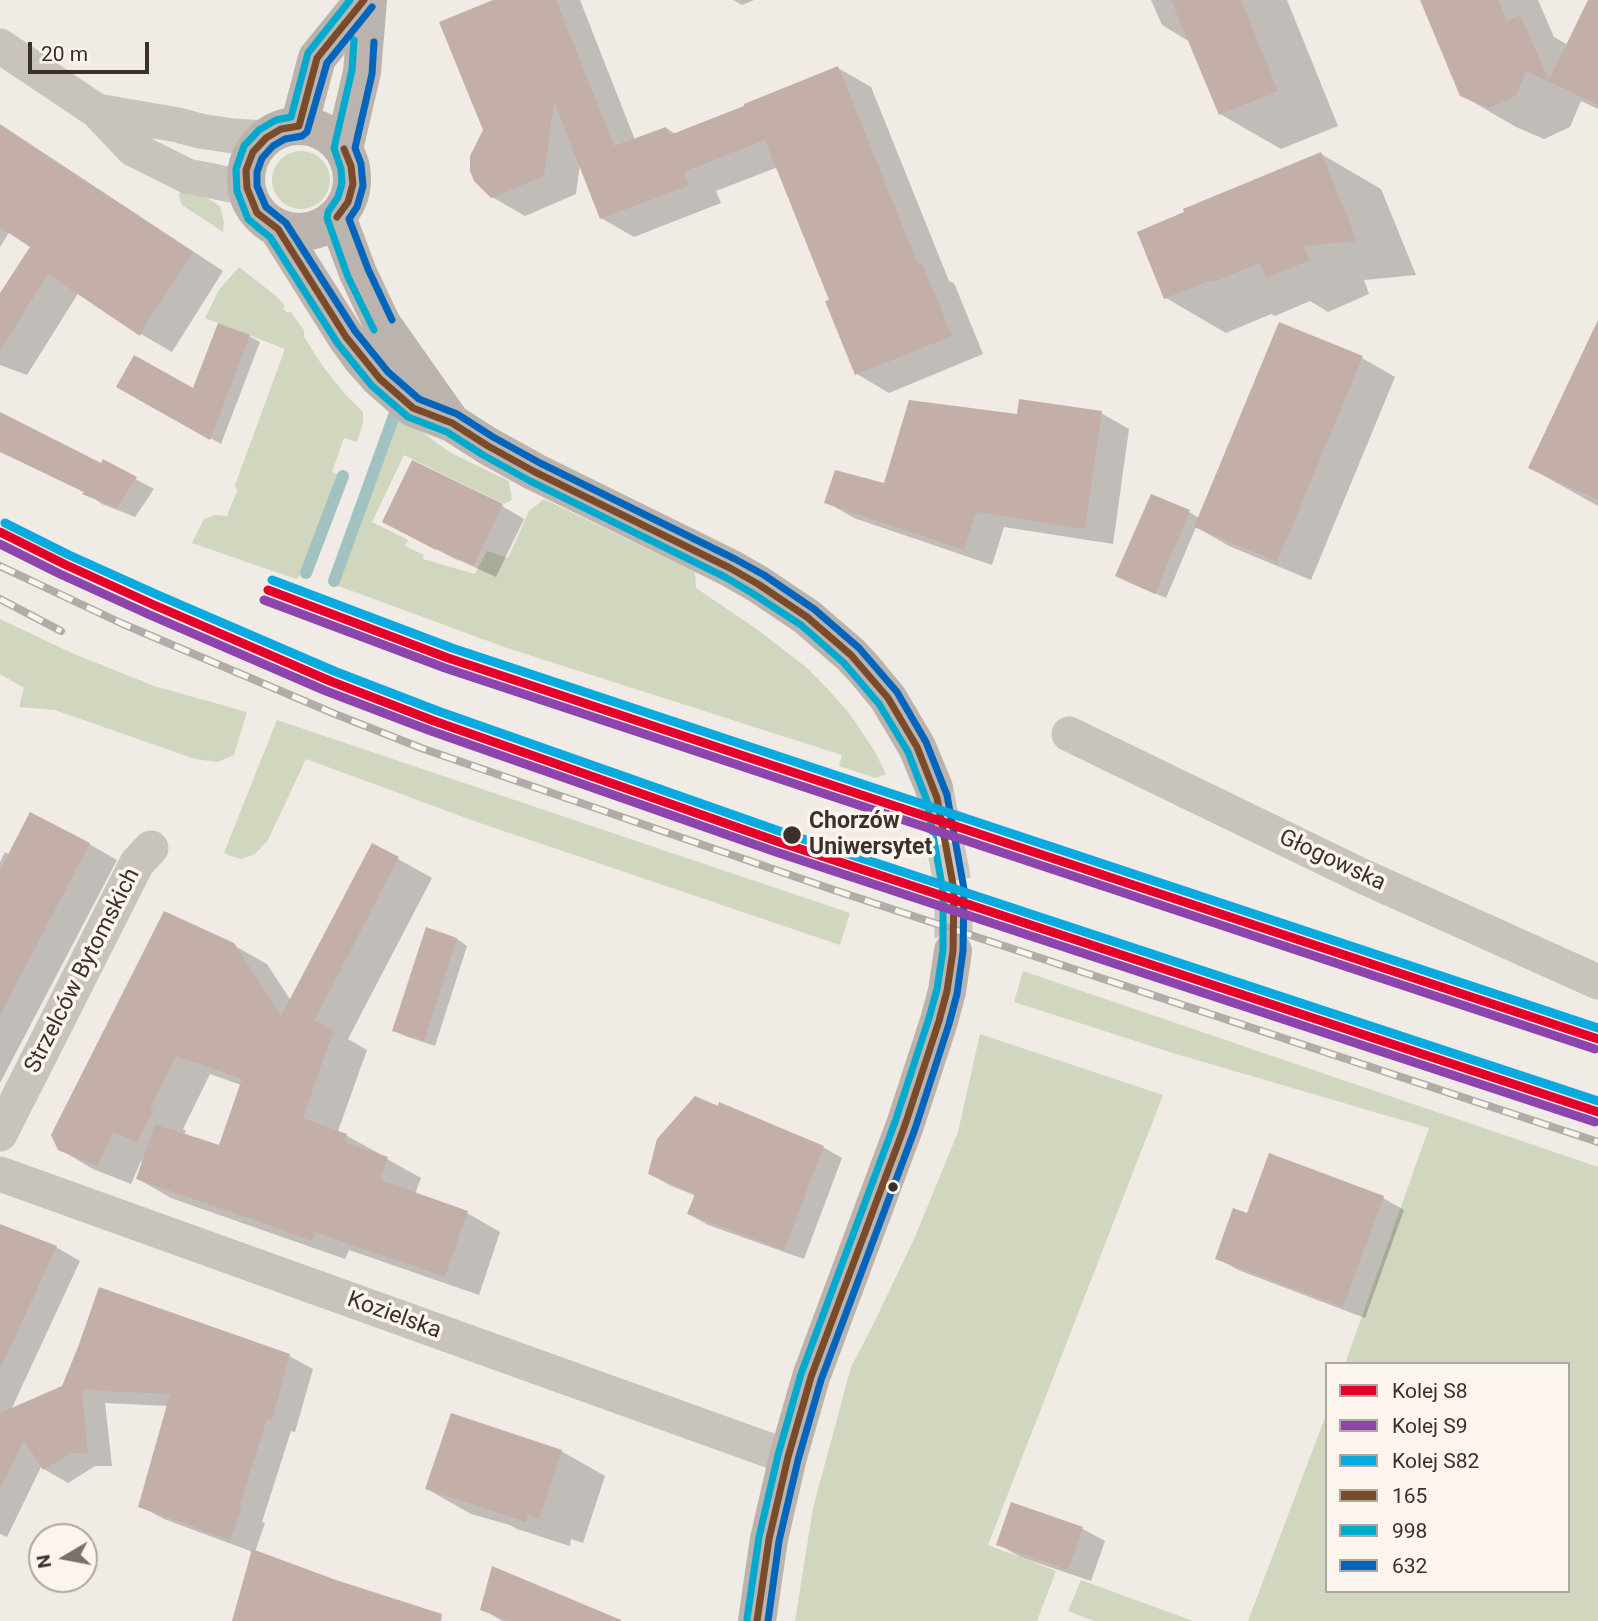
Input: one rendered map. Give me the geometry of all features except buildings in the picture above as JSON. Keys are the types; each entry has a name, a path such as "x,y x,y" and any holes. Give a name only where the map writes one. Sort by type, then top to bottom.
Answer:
{"street":[{"path":"97,111 233,136 282,132 316,129 332,136 344,149 351,166 353,184 348,202 325,227 294,233 278,229 267,222 257,213 247,188 246,170 253,152 282,132 317,58 366,0"},
{"path":"344,149 362,72 366,0"},
{"path":"0,46 97,111 133,149 150,159 187,176 247,188"},
{"path":"337,217 358,273 382,324 452,424"},
{"path":"278,229 346,337 380,379 413,408 452,424 544,476 730,568 807,617 857,662 888,698 917,747 934,788"},
{"name":"Głogowska","path":"1069,734 1360,875 1598,982"},
{"name":"Strzelców Bytomskich","path":"0,1134 137,863 151,848"},
{"path":"757,1621 769,1539 811,1377 905,1125 931,1047 947,991 953,951"},
{"name":"Kozielska","path":"0,1174 788,1458"}],"green space":[{"path":"301,151 312,153 325,164 330,180 328,191 317,204 301,209 290,207 277,196 272,180 274,169 285,156"},
{"path":"182,188 220,206 224,222 223,232 182,205 179,195"},
{"path":"239,267 276,296 285,306 283,309 288,313 290,311 304,330 304,337 324,368 363,412 363,423 357,442 344,438 332,472 342,476 306,570 296,579 192,543 204,519 215,515 227,516 237,491 235,485 285,349 205,318 219,290"},
{"path":"397,414 451,453 509,481 512,500 504,504 404,455 372,522 408,540 405,546 424,555 423,559 475,574 487,551 508,558 529,511 544,499 695,572 696,588 758,630 807,668 825,686 849,713 874,750 886,774 876,778 839,766 842,755 507,648 333,584"},
{"path":"0,619 74,654 154,686 247,712 234,755 218,762 195,759 55,710 19,707 24,688 0,674"},
{"path":"277,720 850,913 840,945 477,822 306,759 268,840 255,854 241,859 231,856 224,853"},
{"path":"1023,971 1598,1167 1598,1621 1248,1621 1325,1417 1325,1593 1570,1593 1570,1362 1346,1362 1429,1128 1173,1053 1014,1002"},
{"path":"980,1034 1163,1095 988,1545 1056,1571 1037,1621 795,1621 813,1508 851,1367 915,1237 958,1132"},
{"path":"1081,1580 1193,1621 1094,1621 1068,1611"}],"waterway":[{"path":"334,581 395,413"},
{"path":"306,573 343,476"}],"tunnel":[{"path":"934,788 954,890 953,951"}],"railway":[{"path":"0,566 123,624 421,748 831,889 1598,1142"},
{"path":"0,599 61,631"}],"rail line":[{"name":"S82","path":"5,523 158,595 334,671 438,711 782,832 1598,1101"},
{"name":"S8","path":"0,532 154,605 330,681 434,721 779,842 1598,1112"},
{"name":"S9","path":"0,544 150,615 326,691 431,731 776,852 1595,1122"},
{"name":"S82","path":"272,580 452,648 1598,1028"},
{"name":"S8","path":"268,590 448,658 1598,1039"},
{"name":"S9","path":"264,600 445,668 1595,1049"}],"transit line":[{"name":"998","path":"350,0 308,53 291,117 276,120 259,130 244,146 236,169 237,191 248,219 270,237 338,344 372,386 408,417 447,432 530,481 725,577 801,625 844,663 879,704 908,752 927,801 943,891 943,950 937,989 895,1122 801,1374 759,1537 747,1619"},
{"name":"165","path":"364,0 317,58 299,126 281,129 266,138 253,152 246,170 247,188 257,213 278,229 346,337 380,379 413,408 452,423 535,472 730,568 807,617 851,655 888,698 917,747 937,798 954,890 953,951 947,991 905,1125 811,1377 788,1457 769,1539 757,1621"},
{"name":"632","path":"372,7 327,63 307,132 273,146 262,158 257,172 257,186 266,207 286,223 355,331 388,372 419,399 457,414 540,463 735,559 814,609 859,648 897,692 926,742 947,795 964,889 963,951 957,994 915,1129 821,1380 779,1541 768,1621"},
{"name":"998","path":"354,40 352,70 334,148 341,169 342,183 327,218 348,277 374,330"},
{"name":"632","path":"374,42 372,74 355,148 361,164 363,186 357,207 349,219 368,269 392,320"},
{"name":"165","path":"337,217 348,202 353,184 351,166 344,149"}],"place":[{"name":"Chorzów Uniwersytet","path":"792,835"}]}
